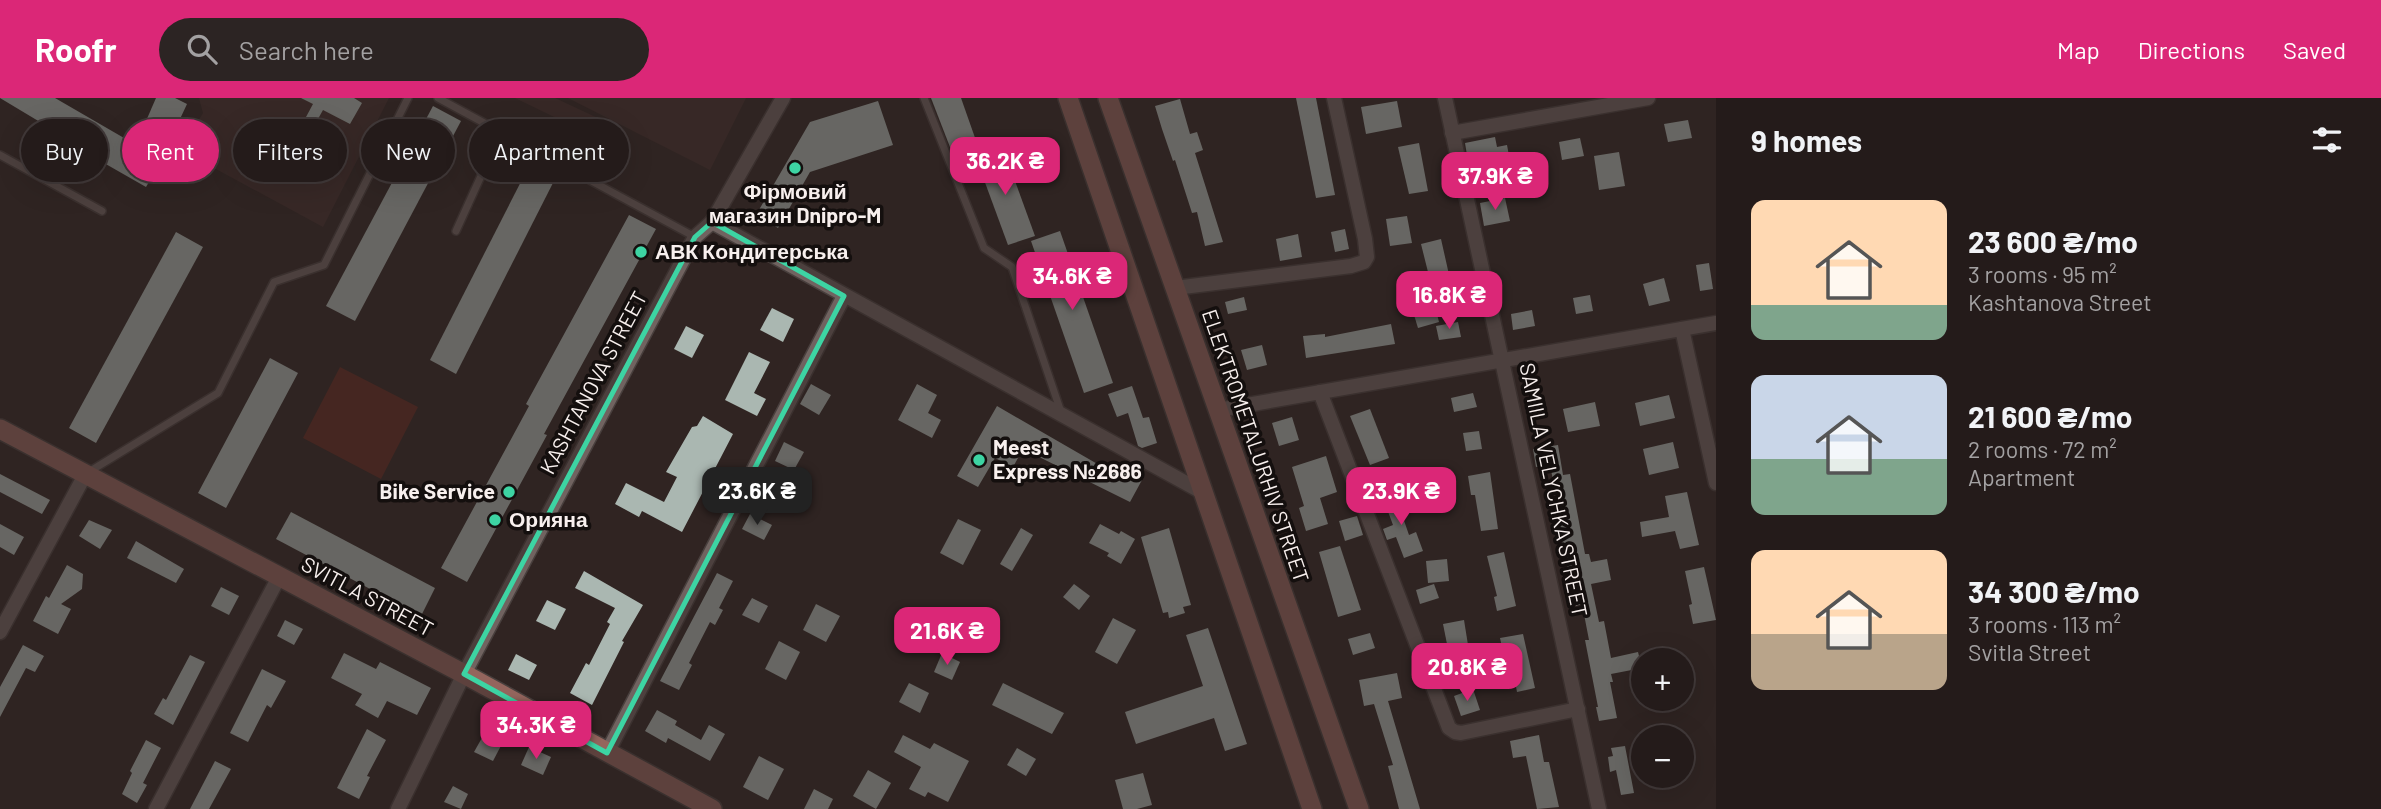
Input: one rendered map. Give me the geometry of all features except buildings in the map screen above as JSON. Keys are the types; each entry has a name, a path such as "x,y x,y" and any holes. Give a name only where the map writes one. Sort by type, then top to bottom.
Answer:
{"main road":[{"path":"1068,98 1312,809"},
{"name":"ELEKTROMETALURHIV STREET","path":"1108,98 1359,809"},
{"name":"SVITLA STREET","path":"0,429 464,674 712,809"}],"street":[{"name":"KASHTANOVA STREET","path":"398,809 464,674 695,237 712,222 783,98"},
{"path":"1175,288 1351,267 1364,262 1367,257 1365,239 1334,98"},
{"name":"SAMIILA VELYCHKA STREET","path":"1445,98 1599,809"},
{"path":"1452,132 1638,99"},
{"path":"712,222 1204,493"},
{"path":"607,753 844,296"},
{"path":"1218,410 1716,323"},
{"path":"1682,329 1716,483"},
{"path":"1320,392 1449,728 1461,733 1578,709"},
{"path":"0,632 86,473"},
{"path":"156,809 279,577"}],"lane":[{"path":"86,473 218,393 274,282 324,265 408,98"},
{"path":"438,98 477,119"},
{"path":"924,98 984,248 1012,267 1063,416"},
{"path":"0,155 102,211"},
{"path":"456,231 478,182"},
{"path":"593,182 695,237"}],"highlighted area":[{"path":"712,222 844,296 607,753 464,674 695,237"}],"shaded area":[{"path":"199,98 389,98 378,119 361,119 361,153 347,180 347,119 233,119 233,178 219,171 219,119 199,119 203,113"},
{"path":"515,98 555,98 600,119 558,119"},
{"path":"568,98 746,98 710,170 629,129 629,119 609,119"},
{"path":"240,182 346,182 323,227"},
{"path":"340,367 418,407 381,479 303,438"}],"place":[{"name":"Фірмовий магазин Dnipro-M","path":"795,168"},
{"name":"АВК Кондитерська","path":"641,252"},
{"name":"Meest Express №2686","path":"979,460"},
{"name":"Bike Service","path":"509,492"},
{"name":"Орияна","path":"495,520"}]}
